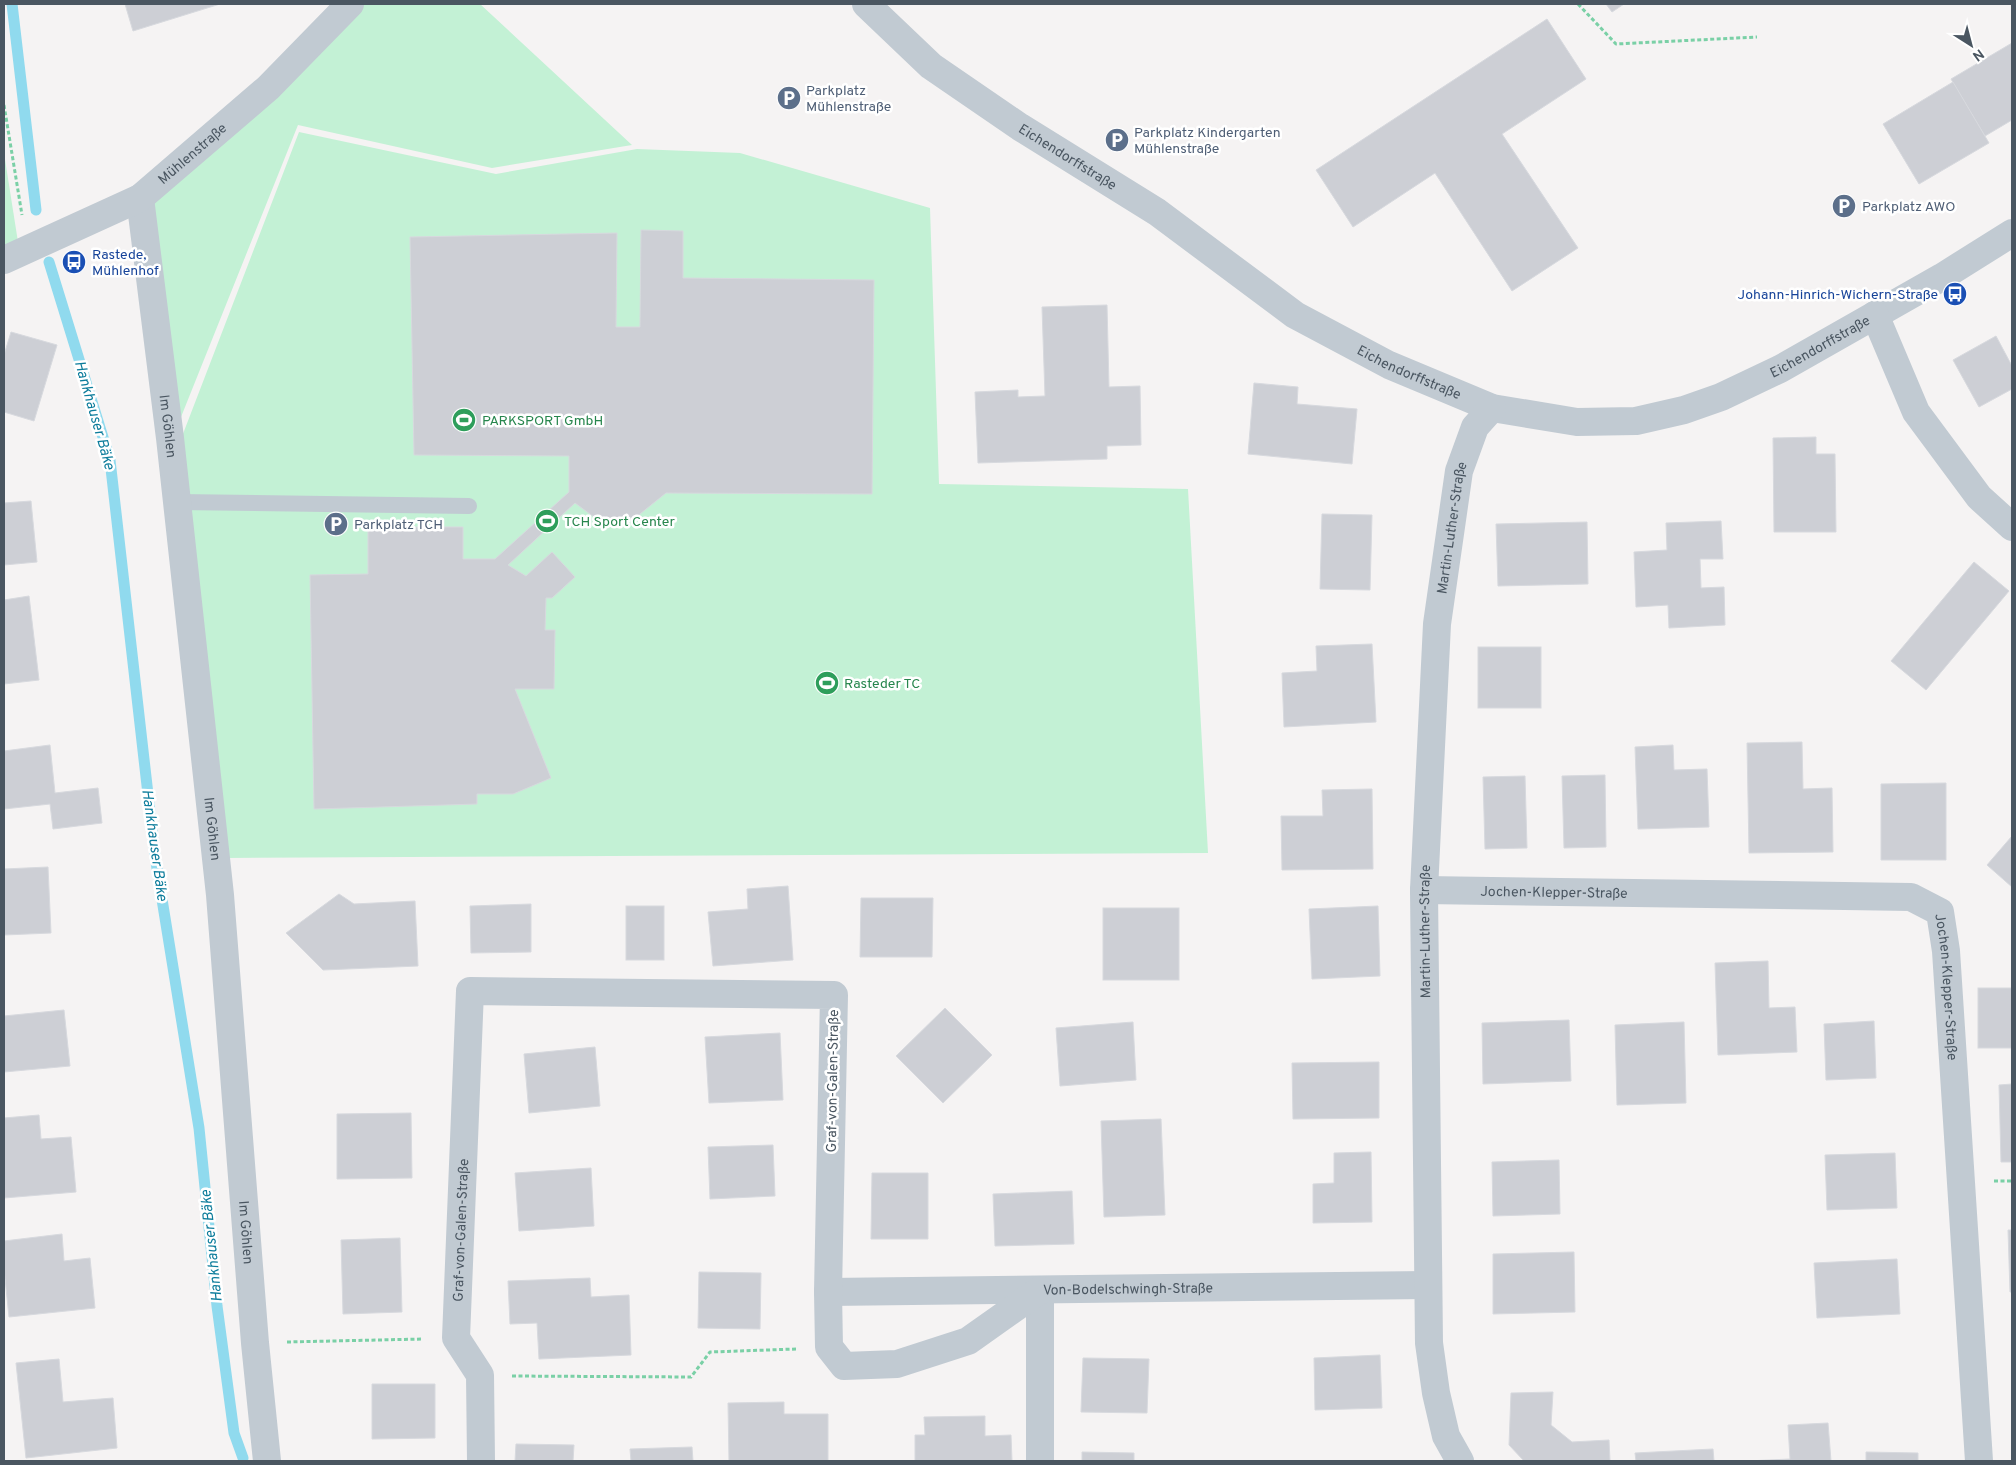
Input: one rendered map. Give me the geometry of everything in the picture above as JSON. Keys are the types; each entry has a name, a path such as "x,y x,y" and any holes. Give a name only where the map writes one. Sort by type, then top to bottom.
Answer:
{"street":[{"name":"Mühlenstraße","path":"4,260 140,198 268,88 350,4"},
{"name":"Eichendorffstraße","path":"866,4 931,66 1020,127 1157,212 1295,315 1389,365 1492,408 1577,422 1636,421 1684,410 1721,397 1780,369 1942,278 2012,233"},
{"name":"Im Göhlen","path":"140,198 177,502 220,895 255,1343 267,1461"},
{"path":"1875,315 1916,412 1979,497 2012,527"},
{"name":"Martin-Luther-Straße","path":"1460,1461 1446,1436 1436,1393 1429,1343 1424,890 1437,624 1459,471 1475,427 1492,408"},
{"name":"Jochen-Klepper-Straße","path":"1424,890 1911,897 1940,912 1946,951 1979,1461"},
{"name":"Graf-von-Galen-Straße","path":"456,1338 470,992 834,995 828,1292 829,1347"},
{"name":"Von-Bodelschwingh-Straße","path":"828,1292 1427,1285"},
{"path":"829,1347 844,1366 897,1364 968,1341 1040,1290"},
{"path":"1040,1290 1040,1461"},
{"path":"456,1338 480,1375 481,1461"}],"lane":[{"path":"177,502 469,506"}],"path":[{"path":"1578,4 1616,44 1757,37"},
{"path":"4,105 29,250"},
{"path":"255,1343 456,1338"},
{"path":"480,1375 691,1377 710,1352 829,1347"}],"green space":[{"path":"359,4 480,4 632,145 492,168 298,125 177,427 150,203"},
{"path":"299,132 496,174 637,149 740,153 930,208 939,484 1188,489 1208,853 227,858 181,439"},
{"path":"4,153 18,242 4,252"}],"building":[{"path":"125,4 220,4 133,31"},
{"path":"1606,4 1624,4 1612,12"},
{"path":"1547,19 1586,79 1502,134 1578,248 1512,291 1435,173 1353,227 1316,170"},
{"path":"2012,43 2012,120 1985,136 1951,79"},
{"path":"1953,82 1989,143 1919,184 1883,124"},
{"name":"TCH Sport Center","path":"641,230 683,231 683,278 874,280 872,494 666,493 630,522 598,520 575,503 508,565 526,576 552,552 575,577 552,598 546,598 545,630 555,630 554,689 515,689 551,778 513,794 477,794 477,804 314,809 310,575 368,574 368,527 463,527 463,559 495,559 569,492 569,456 414,455 410,237 617,233 616,327 640,327"},
{"path":"1107,305 1109,387 1140,386 1141,445 1107,446 1107,459 978,463 975,392 1018,390 1018,397 1045,396 1042,307"},
{"path":"11,332 57,345 34,421 4,412 4,355"},
{"path":"1996,336 2012,366 2012,389 1979,407 1953,360"},
{"path":"1254,383 1298,387 1297,404 1357,409 1352,464 1248,454"},
{"path":"1816,437 1816,454 1835,454 1836,532 1774,532 1773,438"},
{"path":"31,501 37,562 4,565 4,503"},
{"path":"1322,514 1372,515 1370,590 1320,589"},
{"path":"1721,521 1723,559 1700,559 1701,588 1724,587 1725,625 1669,628 1668,605 1636,607 1634,552 1667,550 1666,523"},
{"path":"1587,522 1588,584 1498,586 1496,524"},
{"path":"1974,562 2009,591 1926,690 1891,661"},
{"path":"29,596 39,680 4,684 4,600"},
{"path":"1372,644 1376,722 1284,727 1282,673 1317,671 1316,646"},
{"path":"1478,647 1541,647 1541,708 1478,708"},
{"path":"1802,742 1803,789 1832,788 1833,852 1749,853 1747,743"},
{"path":"50,745 55,793 98,788 102,823 53,829 50,804 4,809 4,751"},
{"path":"1673,745 1674,770 1707,769 1709,827 1638,829 1635,747"},
{"path":"1605,775 1606,847 1564,848 1562,776"},
{"path":"1525,776 1527,848 1485,849 1483,777"},
{"path":"1946,783 1946,860 1881,860 1881,784"},
{"path":"1372,789 1373,869 1282,870 1281,816 1323,816 1322,790"},
{"path":"2012,836 2012,887 1987,865"},
{"path":"48,867 51,933 4,935 4,869"},
{"path":"788,886 793,960 713,966 708,912 748,909 747,889"},
{"path":"339,894 354,904 415,901 418,966 323,970 286,933"},
{"path":"861,898 933,898 932,957 860,957"},
{"path":"531,904 531,952 471,953 470,906"},
{"path":"626,906 664,906 664,960 626,960"},
{"path":"1378,906 1380,976 1312,979 1309,909"},
{"path":"1103,908 1179,908 1179,980 1103,980"},
{"path":"1768,961 1769,1008 1795,1007 1797,1052 1718,1055 1715,963"},
{"path":"1978,988 2012,988 2012,1048 1978,1048"},
{"path":"945,1008 992,1055 943,1103 896,1056"},
{"path":"64,1010 70,1066 4,1072 4,1016"},
{"path":"1569,1020 1571,1081 1483,1084 1482,1023"},
{"path":"1874,1021 1876,1078 1826,1080 1824,1024"},
{"path":"1133,1022 1136,1080 1060,1086 1056,1028"},
{"path":"1684,1022 1686,1103 1617,1105 1615,1025"},
{"path":"780,1033 783,1100 709,1103 705,1037"},
{"path":"595,1047 600,1106 529,1113 524,1054"},
{"path":"1379,1062 1379,1118 1293,1119 1292,1063"},
{"path":"2012,1084 2012,1162 2001,1162 1999,1085"},
{"path":"411,1113 412,1178 337,1179 337,1114"},
{"path":"39,1115 41,1139 71,1137 76,1192 4,1198 4,1118"},
{"path":"1161,1119 1165,1215 1104,1217 1101,1121"},
{"path":"773,1145 775,1196 710,1199 708,1147"},
{"path":"1371,1152 1372,1222 1313,1223 1313,1184 1334,1183 1334,1153"},
{"path":"1895,1153 1897,1208 1827,1210 1825,1155"},
{"path":"1559,1160 1560,1214 1493,1216 1492,1162"},
{"path":"591,1168 594,1226 519,1231 515,1173"},
{"path":"872,1173 928,1173 928,1239 871,1239"},
{"path":"1072,1191 1074,1244 995,1246 993,1194"},
{"path":"2008,1230 2012,1230 2012,1292 2010,1292"},
{"path":"62,1234 64,1261 90,1258 95,1308 9,1317 4,1269 4,1241"},
{"path":"400,1238 402,1312 343,1314 341,1240"},
{"path":"1574,1252 1575,1312 1493,1314 1493,1254"},
{"path":"1897,1259 1900,1314 1817,1318 1814,1263"},
{"path":"699,1272 761,1273 760,1329 698,1328"},
{"path":"590,1278 591,1297 629,1295 631,1355 539,1359 537,1323 510,1324 508,1281"},
{"path":"1380,1355 1382,1408 1315,1410 1314,1358"},
{"path":"1083,1358 1149,1359 1147,1413 1081,1412"},
{"path":"59,1359 63,1402 113,1398 117,1448 26,1458 16,1363"},
{"path":"372,1384 435,1384 435,1438 372,1439"},
{"path":"1553,1392 1551,1425 1572,1442 1609,1440 1610,1461 1524,1461 1509,1445 1511,1393"},
{"path":"784,1402 784,1414 828,1414 828,1461 729,1461 728,1403"},
{"path":"985,1416 985,1436 1011,1435 1012,1461 915,1461 915,1435 925,1435 924,1417"},
{"path":"1828,1423 1831,1461 1747,1461 1790,1459 1788,1425"},
{"path":"516,1444 574,1445 573,1461 515,1461"},
{"path":"692,1447 693,1461 631,1461 630,1449"},
{"path":"1713,1449 1714,1461 1636,1461 1635,1453"},
{"path":"1082,1452 1134,1453 1134,1461 1082,1461"},
{"path":"1866,1452 1918,1453 1918,1461 1866,1461"}],"waterway":[{"name":"Hankhauser Bäke","path":"12,4 36,210"},
{"name":"Hankhauser Bäke","path":"49,262 110,460 155,856 199,1128 217,1306 234,1433 243,1458"}],"place":[{"name":"Parkplatz Mühlenstraße","path":"789,98"},
{"name":"Parkplatz Kindergarten Mühlenstraße","path":"1117,140"},
{"name":"Parkplatz AWO","path":"1844,206"},
{"name":"Rastede, Mühlenhof","path":"74,262"},
{"name":"Johann-Hinrich-Wichern-Straße","path":"1955,294"},
{"name":"PARKSPORT GmbH","path":"464,420"},
{"name":"TCH Sport Center","path":"547,521"},
{"name":"Parkplatz TCH","path":"336,524"},
{"name":"Rasteder TC","path":"827,683"}]}
